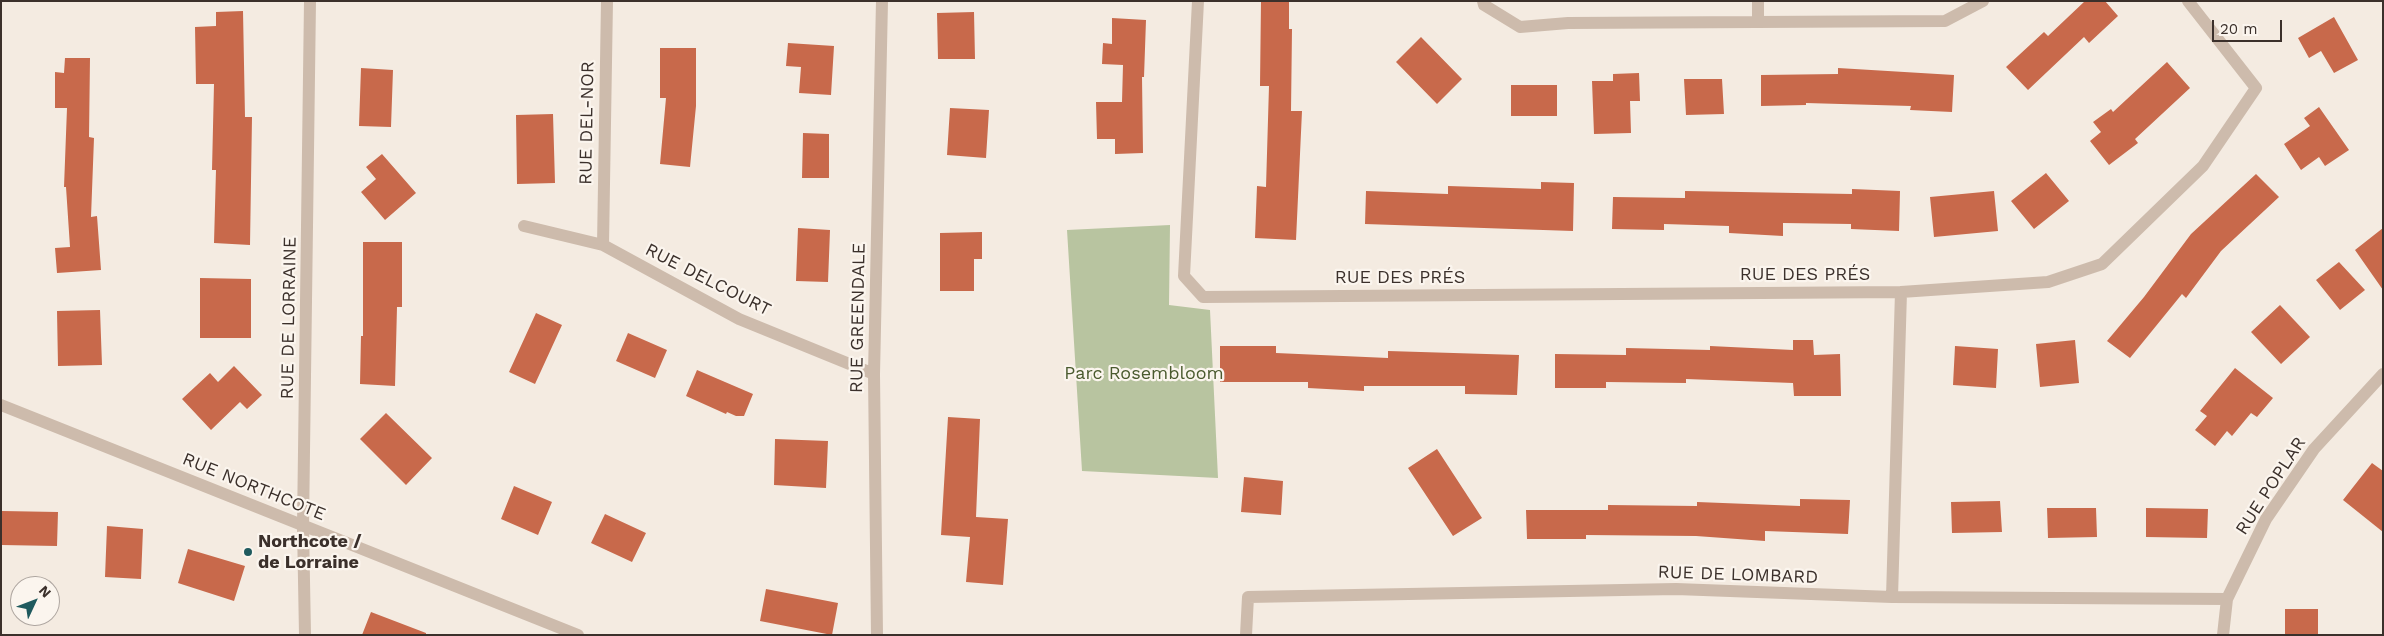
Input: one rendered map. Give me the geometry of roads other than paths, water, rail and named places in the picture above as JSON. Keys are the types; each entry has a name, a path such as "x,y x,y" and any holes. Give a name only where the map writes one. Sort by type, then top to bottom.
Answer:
{"street":[{"name":"RUE DE LORRAINE","path":"305,635 304,526 310,1"},
{"name":"RUE DEL-NOR","path":"603,245 606,1"},
{"name":"RUE GREENDALE","path":"877,635 874,374 882,1"},
{"name":"RUE DES PRÉS","path":"1198,1 1184,276 1203,297 1900,292 2048,282 2102,264 2204,166 2256,88 2188,1"},
{"path":"1483,1 1484,6 1520,27 1568,24 1945,21 1983,1"},
{"path":"1758,1 1758,22"},
{"name":"RUE DELCOURT","path":"524,226 603,245 739,319 874,374"},
{"path":"1892,597 1900,292"},
{"name":"RUE POPLAR","path":"2223,635 2226,599 2266,519 2314,449 2383,374"},
{"name":"RUE NORTHCOTE","path":"1,405 578,635"},
{"name":"RUE DE LOMBARD","path":"1246,635 1248,597 1676,589 1892,597 2226,599"}],"place":[{"name":"Northcote / de Lorraine","path":"248,552"}],"park label":[{"name":"Parc Rosembloom","path":"1144,374"}]}
